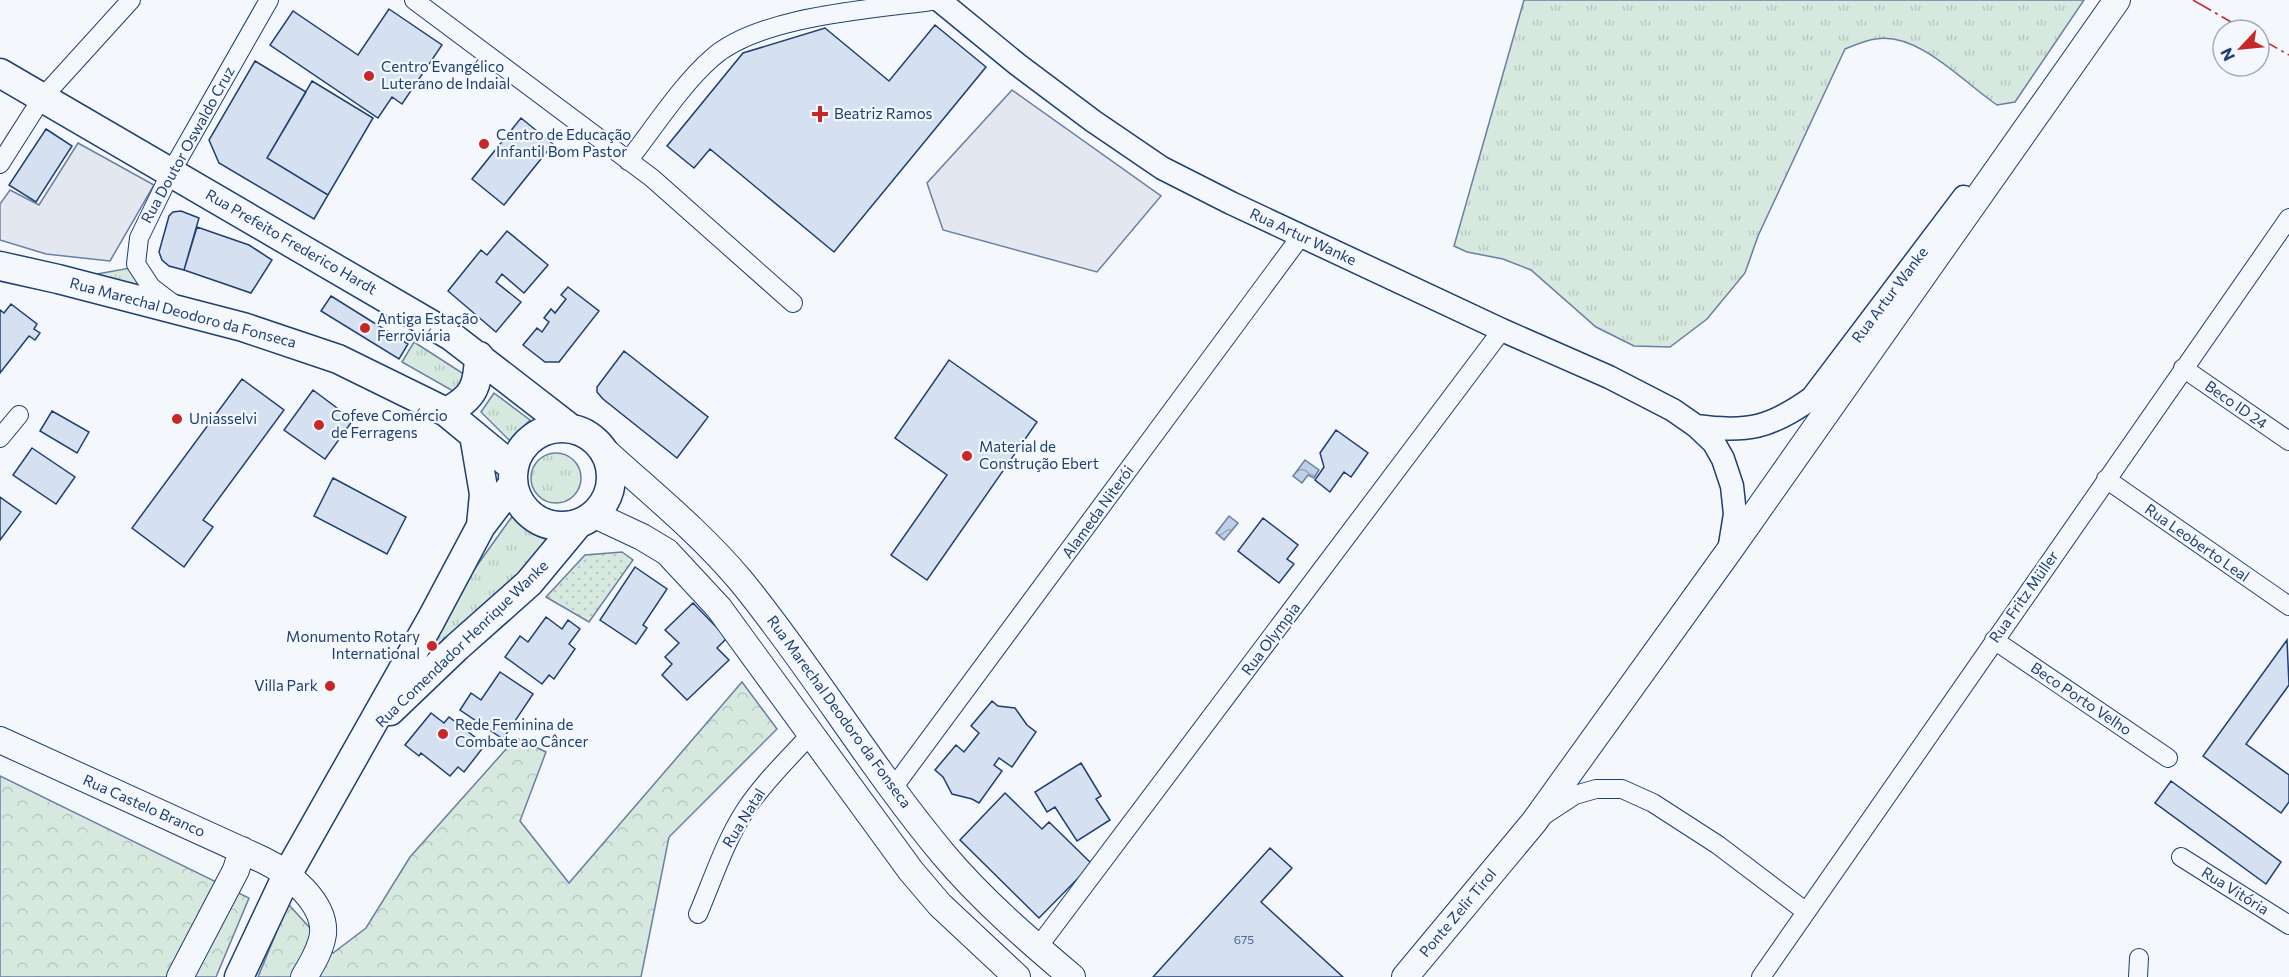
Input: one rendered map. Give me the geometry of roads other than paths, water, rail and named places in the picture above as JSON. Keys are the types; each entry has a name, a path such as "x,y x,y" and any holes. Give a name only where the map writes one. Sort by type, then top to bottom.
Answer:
{"main road":[{"name":"Ponte Zelir Tirol","path":"1402,977 1506,852 1534,822 1729,551 2117,0"},
{"name":"Rua Prefeito Frederico Hardt","path":"0,73 451,336 570,428"},
{"name":"Rua Marechal Deodoro da Fonseca","path":"0,266 243,327 338,359 446,412 474,435 513,476"},
{"path":"446,412 464,403 478,379 479,356"},
{"path":"555,428 570,428 589,435 604,450 610,466 611,484 606,501 586,519 556,526 536,519 521,504 513,476 518,453 540,432 555,428"},
{"path":"474,435 484,494 481,526"},
{"name":"Rua Marechal Deodoro da Fonseca","path":"604,450 684,519 740,580 776,624 893,788 944,855 996,909 1072,977"},
{"name":"Rua Comendador Henrique Wanke","path":"239,977 288,873 368,734 481,526 513,476"},
{"path":"586,519 642,537 667,552 719,608 911,871 947,912 1017,977"},
{"name":"Rua Comendador Henrique Wanke","path":"368,734 457,647 530,583 586,519"},
{"path":"751,650 776,624"},
{"name":"Rua Castelo Branco","path":"0,740 288,873"},
{"path":"180,977 236,870 242,850"},
{"path":"288,873 318,909 323,932 316,958 304,977"}],"street":[{"path":"0,164 42,98 131,0"},
{"name":"Rua Doutor Oswaldo Cruz","path":"185,313 151,287 136,264 138,238 171,172 269,0"},
{"path":"414,0 652,178 793,303"},
{"path":"628,161 694,77 712,58 729,45 754,34 806,19 939,0"},
{"name":"Rua Artur Wanke","path":"939,0 1093,121 1162,168 1230,203 1502,330 1609,377 1673,410 1696,426 1719,451 1732,486 1735,514 1729,551"},
{"name":"Rua Artur Wanke","path":"1696,426 1736,430 1755,428 1791,413 1812,398 1968,192 2048,97"},
{"name":"Rua Fritz Müller","path":"1761,977 2289,218"},
{"name":"Alameda Niterói","path":"893,788 1302,236"},
{"name":"Rua Olympia","path":"1038,946 1502,330"},
{"name":"Beco ID 24","path":"2183,368 2289,441"},
{"path":"0,438 19,416"},
{"name":"Rua Leoberto Leal","path":"2106,479 2289,606"},
{"name":"Beco Porto Velho","path":"1994,640 2169,758"},
{"name":"Rua Natal","path":"698,914 727,844 747,808 769,779 810,735"},
{"path":"1534,822 1575,795 1596,789 1622,789 1653,803 1718,845 1805,911"},
{"name":"Rua Vitória","path":"2181,857 2289,925"},
{"path":"2138,977 2139,958"}],"water":[{"path":"1305,460 1319,470 1314,478 1308,475 1302,483 1293,476"},
{"path":"1229,516 1238,523 1224,540 1216,533"}],"place":[{"name":"Centro Evangélico Luterano de Indaial","path":"369,76"},
{"name":"Beatriz Ramos","path":"820,114"},
{"name":"Centro de Educação Infantil Bom Pastor","path":"484,144"},
{"name":"Antiga Estação Ferroviária","path":"365,328"},
{"name":"Uniasselvi","path":"177,419"},
{"name":"Cofeve Comércio de Ferragens","path":"319,425"},
{"name":"Material de Construção Ebert","path":"967,456"},
{"name":"Monumento Rotary International","path":"432,646"},
{"name":"Villa Park","path":"330,686"},
{"name":"Rede Feminina de Combate ao Câncer","path":"443,734"}]}
